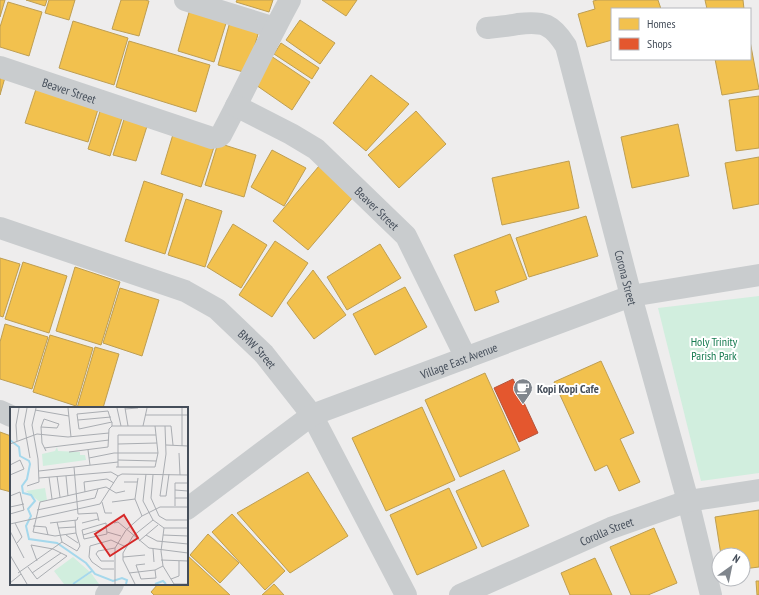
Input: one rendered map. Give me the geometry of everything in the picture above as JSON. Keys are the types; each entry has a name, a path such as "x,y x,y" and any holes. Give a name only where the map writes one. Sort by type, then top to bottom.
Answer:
{"street":[{"path":"184,0 275,28"},
{"name":"Beaver Street","path":"0,67 212,138 218,137 221,135 290,0"},
{"name":"Corona Street","path":"487,28 536,22 545,24 560,36 566,46 631,296 688,501 712,595"},
{"name":"Beaver Street","path":"236,106 291,134 316,149 406,236 466,358"},
{"name":"BMW Street","path":"0,228 185,291 217,309 264,354 312,415 406,595"},
{"name":"Village East Avenue","path":"188,508 312,415 631,296 759,276"},
{"path":"0,411 10,416"},
{"name":"Corolla Street","path":"460,595 611,528 688,501 759,490"},
{"path":"106,595 112,585"}],"green space":[{"name":"Holy Trinity Parish Park","path":"759,296 759,473 701,481 658,308"}],"building: Homes":[{"path":"0,0 5,0 0,17"},
{"path":"26,0 47,0 45,6"},
{"path":"49,0 75,0 69,20 45,13"},
{"path":"121,0 149,1 139,36 112,29"},
{"path":"237,0 273,0 269,12 236,2"},
{"path":"322,0 357,0 346,16"},
{"path":"658,0 661,8 611,8 611,40 587,47 578,14 595,9 593,1"},
{"path":"705,0 743,0 744,8 707,8"},
{"path":"8,2 42,12 29,56 0,47 0,27"},
{"path":"190,9 227,20 214,62 178,51"},
{"path":"231,18 260,27 247,73 218,65"},
{"path":"300,20 335,43 320,64 286,40"},
{"path":"73,21 128,38 114,85 59,68"},
{"path":"129,41 210,65 196,112 116,87"},
{"path":"281,43 319,68 312,79 274,54"},
{"path":"751,46 759,89 722,95 715,60 751,60"},
{"path":"271,56 310,82 292,110 253,83"},
{"path":"0,72 6,74 0,95"},
{"path":"371,75 409,104 366,151 333,123"},
{"path":"37,86 99,106 88,142 25,123"},
{"path":"759,96 759,148 736,151 729,100"},
{"path":"102,105 124,112 110,156 88,149"},
{"path":"416,111 446,144 399,188 368,155"},
{"path":"125,116 148,123 136,161 113,155"},
{"path":"678,124 689,176 632,188 621,137"},
{"path":"174,131 215,144 201,187 161,174"},
{"path":"218,143 256,155 244,197 205,185"},
{"path":"272,150 306,168 284,206 251,187"},
{"path":"759,157 759,204 733,209 725,163"},
{"path":"569,161 579,208 502,225 492,178"},
{"path":"319,166 354,196 308,250 273,221"},
{"path":"144,181 183,194 165,254 125,241"},
{"path":"186,199 222,211 205,267 168,255"},
{"path":"586,216 598,256 529,277 516,238"},
{"path":"233,224 267,245 241,288 207,267"},
{"path":"510,234 527,279 495,291 499,302 475,311 454,255"},
{"path":"275,241 308,263 272,317 239,295"},
{"path":"380,244 401,278 347,310 327,277"},
{"path":"0,258 20,264 3,317 0,316"},
{"path":"23,262 67,276 49,333 5,319"},
{"path":"75,267 120,282 101,345 56,331"},
{"path":"313,270 346,315 314,339 287,303"},
{"path":"405,287 427,327 375,355 353,314"},
{"path":"120,288 159,300 142,356 103,343"},
{"path":"5,324 48,337 32,389 0,379 0,342"},
{"path":"50,335 93,348 76,406 33,392"},
{"path":"95,347 119,354 103,407 77,407"},
{"path":"601,361 634,433 620,439 640,482 619,491 607,465 595,471 554,382"},
{"path":"485,373 520,450 460,477 425,400"},
{"path":"422,407 455,480 386,511 352,438"},
{"path":"0,432 10,436 10,492 0,489"},
{"path":"504,470 529,526 482,547 456,491"},
{"path":"308,472 348,536 290,573 237,513"},
{"path":"449,488 477,548 417,575 390,515"},
{"path":"759,510 759,567 751,568 751,547 720,547 715,517"},
{"path":"232,514 285,571 265,590 212,532"},
{"path":"654,528 677,583 648,595 631,595 610,547"},
{"path":"208,534 239,563 220,583 190,555"},
{"path":"188,556 230,595 154,595 151,592 157,585 188,585"},
{"path":"595,558 612,595 570,595 561,573"},
{"path":"756,581 759,581 759,595 757,595"},
{"path":"274,584 284,595 262,595"}],"building: Shops":[{"path":"513,379 538,433 519,442 494,388"}],"place":[{"name":"Kopi Kopi Cafe","path":"523,405"}]}
